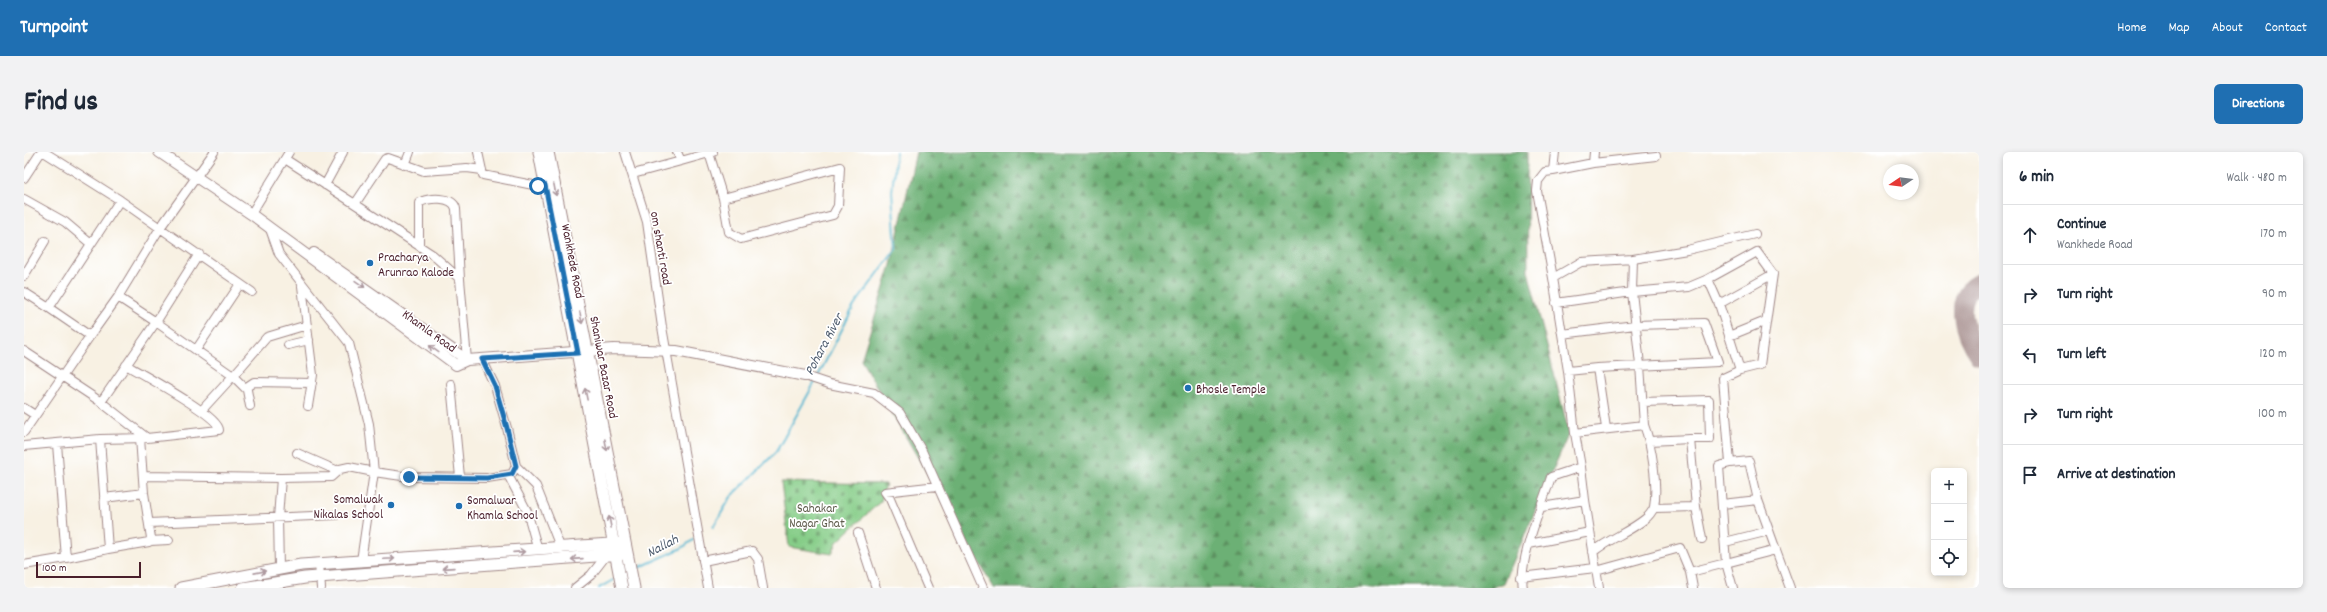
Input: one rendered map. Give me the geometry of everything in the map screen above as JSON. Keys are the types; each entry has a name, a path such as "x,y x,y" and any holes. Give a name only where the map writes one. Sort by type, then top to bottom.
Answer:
{"main road":[{"name":"Wankhede Road","path":"539,152 545,185 583,352 622,588"},
{"name":"Shaniwar Bazar Road","path":"548,152 583,352"},
{"path":"181,588 279,569 319,564 538,550 561,549 617,551"},
{"path":"243,588 321,583 617,551"},
{"path":"617,551 634,588"}],"street":[{"path":"24,178 43,152 120,200 252,292"},
{"name":"Khamla Road","path":"159,152 198,175"},
{"name":"Khamla Road","path":"166,152 467,360"},
{"path":"24,432 62,375 118,297 160,228 214,152"},
{"path":"325,185 343,152"},
{"path":"405,165 410,152"},
{"path":"478,152 483,175 538,186 545,185"},
{"name":"om shanti road","path":"625,152 647,222 667,351 708,588"},
{"path":"1554,171 1555,152"},
{"path":"1593,163 1594,152"},
{"path":"632,174 678,154 711,153 723,198 729,232 741,239 833,215 838,206 840,167 723,198"},
{"path":"252,212 287,155 325,185 419,246 460,279"},
{"path":"355,204 387,155 405,165 424,171 467,168 482,170"},
{"path":"1600,588 1595,569 1575,433 1568,371 1537,192 1538,181 1545,172 1593,163 1656,156"},
{"path":"24,199 65,222 91,244"},
{"path":"419,246 419,203 421,201 448,199 453,202 456,209 467,360 614,349 667,351 805,376 829,384 874,392 900,413 922,451 983,588"},
{"path":"49,308 120,200"},
{"name":"Khamla Road","path":"252,212 270,229 456,365 467,360"},
{"path":"270,229 279,254 349,343 369,424 374,472 361,561"},
{"path":"1553,278 1581,262 1633,259 1687,250 1755,234"},
{"path":"24,276 45,241"},
{"path":"1556,303 1632,292 1689,287 1708,279 1757,252 1772,274 1760,365 1740,370 1723,378 1730,463"},
{"path":"101,402 156,322 199,254"},
{"path":"1593,552 1605,542 1645,519 1654,508 1654,482 1650,441 1644,425 1640,365 1632,292 1633,259"},
{"path":"1719,304 1772,274"},
{"path":"1708,279 1719,304 1740,370"},
{"path":"196,350 240,284"},
{"path":"302,285 309,340 312,383 308,406"},
{"path":"24,292 90,336"},
{"path":"118,297 233,376 245,388 250,398 250,406"},
{"path":"1729,336 1766,321"},
{"path":"1562,334 1635,325 1704,323 1718,362 1640,365 1568,371"},
{"path":"202,410 267,337 307,325"},
{"path":"288,345 309,340"},
{"path":"24,351 101,402 144,438"},
{"path":"482,359 495,386 516,466 536,486 561,549"},
{"path":"24,446 100,439 144,438 218,431 220,428 202,410 126,365"},
{"path":"1597,368 1606,428"},
{"path":"245,388 254,382 312,383"},
{"path":"451,384 460,477"},
{"path":"1643,402 1709,400 1710,439 1690,438 1650,441"},
{"path":"24,408 35,415"},
{"path":"1575,433 1606,428 1644,425"},
{"path":"144,438 143,476 144,493 150,523 150,541"},
{"path":"1690,438 1696,507 1702,539"},
{"path":"100,439 108,548"},
{"path":"57,444 66,558"},
{"path":"297,453 338,471"},
{"path":"1733,588 1726,563 1719,466 1749,461 1758,500 1790,588"},
{"path":"143,476 332,478 338,471 349,467 409,477 487,478 512,474 516,466"},
{"path":"1523,588 1521,577 1529,544 1551,477 1581,467"},
{"path":"508,475 527,511 538,550"},
{"path":"279,569 278,518 281,478"},
{"path":"927,588 890,498 885,492 937,486"},
{"path":"104,498 144,493"},
{"path":"1542,508 1585,500"},
{"path":"1722,504 1758,500"},
{"path":"1654,508 1696,507"},
{"path":"150,523 336,515"},
{"path":"1725,542 1769,531"},
{"path":"1529,544 1590,532"},
{"path":"858,533 876,588"},
{"path":"24,565 66,558 108,548 150,541 168,540"},
{"path":"1521,577 1595,569 1680,548 1690,572 1693,588"},
{"path":"1690,572 1776,550"},
{"path":"574,588 591,575 617,551"},
{"path":"703,561 752,551 758,559 763,588"},
{"path":"319,564 321,583"}],"green space":[{"path":"916,152 1527,152 1528,271 1569,433 1504,583 1492,588 994,588 861,360 891,265"},
{"name":"Sahakar Nagar Ghat","path":"781,482 886,484 881,501 837,542 832,554 789,547"}],"waterway":[{"name":"Pohara River","path":"817,378 854,306 896,249 892,192 896,152"},
{"name":"Pohara River","path":"713,527 731,497 776,452 815,382"},
{"name":"Nallah","path":"638,568 682,548 694,539"},
{"name":"Nallah","path":"599,588 613,580"}],"taxiway":[{"path":"1979,282 1970,289 1965,297 1963,306 1965,327 1979,356"}],"place":[{"name":"Pracharya Arunrao Kalode","path":"370,263"},
{"name":"Bhosle Temple","path":"1188,388"},
{"name":"Somalwak Nikalas School","path":"391,505"},
{"name":"Somalwar Khamla School","path":"459,506"}],"route":[{"path":"409,477 487,478 502,477 512,474 516,466 507,428 495,386 482,359 578,353 545,185 538,186"}]}
